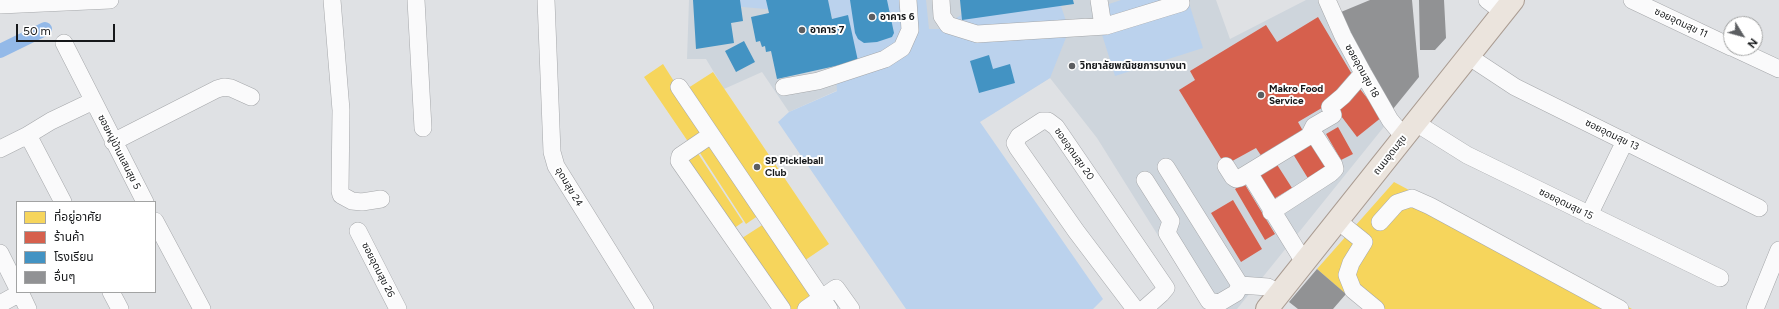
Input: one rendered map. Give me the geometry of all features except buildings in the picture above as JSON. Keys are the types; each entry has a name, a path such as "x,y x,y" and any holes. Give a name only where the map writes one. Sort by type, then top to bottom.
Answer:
{"main road":[{"name":"ถนนอุดมสุข","path":"1273,304 1304,262 1468,56 1501,4"}],"street":[{"path":"0,5 110,0"},
{"path":"332,0 340,110 340,191 342,195 352,201 362,202 381,199"},
{"path":"416,0 423,128"},
{"name":"อุดมสุข 24","path":"546,0 552,152 556,166 645,309"},
{"path":"784,87 818,81 885,59 902,48 910,30 908,0"},
{"path":"941,0 942,16 948,25 978,34 1103,26 1180,3"},
{"path":"1099,0 1103,26"},
{"name":"ซอยอุดมสุข 18","path":"1327,0 1342,36 1390,120 1410,130"},
{"name":"ซอยอุดมสุข 11","path":"1632,0 1723,43"},
{"name":"ซอยหมู่บ้านแสนสุข 5","path":"64,43 113,142 144,201"},
{"name":"ซอยอุดมสุข 13","path":"1468,56 1515,88 1759,208"},
{"path":"1751,56 1779,69"},
{"path":"1226,166 1236,179 1249,173 1310,136 1314,126 1332,115 1330,107 1343,96 1363,73"},
{"path":"113,142 224,87 231,88 251,97"},
{"path":"679,87 825,304"},
{"path":"0,149 28,135 51,121 93,101"},
{"name":"ซอยอุดมสุข 20","path":"1135,309 1076,231 1015,143 1019,136 1042,121 1048,120 1056,127 1166,288 1144,309"},
{"name":"ซอยอุดมสุข 15","path":"1410,130 1467,155 1720,278"},
{"path":"28,135 62,201"},
{"path":"711,135 680,156 679,160 782,309"},
{"path":"1271,212 1331,173 1334,169 1334,165 1316,137 1310,136"},
{"path":"1590,215 1625,141"},
{"path":"1166,167 1240,285"},
{"path":"1249,173 1271,212 1304,262"},
{"path":"1145,180 1171,221"},
{"path":"1380,222 1397,203 1412,198 1620,309"},
{"path":"1192,207 1171,221 1167,233 1209,301 1222,306 1236,293 1240,285"},
{"path":"1338,221 1364,242 1351,263 1347,275 1354,290 1376,309"},
{"path":"156,222 202,309"},
{"name":"ซอยอุดมสุข 26","path":"358,231 398,309"},
{"path":"1755,309 1774,280 1779,250"},
{"path":"0,253 16,284"},
{"path":"1240,285 1268,287 1273,304"},
{"path":"806,309 825,304 836,288 851,309"},
{"path":"0,304 16,292"},
{"path":"20,293 28,309"},
{"path":"112,293 120,309"}],"shaded area":[{"path":"689,0 1216,0 1230,39 1306,0 1322,0 1387,123 1237,309 1204,309 1097,138 1050,78 984,119 937,46 789,112 762,72 724,89 706,59 687,59"},
{"path":"731,0 926,0 929,29 940,29 967,11 1059,0 1069,30 1050,78 980,122 1103,299 1093,309 906,309 778,122 789,112 837,91 832,15 732,6"},
{"path":"1121,0 1188,0 1203,48 1115,76 1094,9"}],"waterway":[{"path":"0,51 45,29"}],"place":[{"name":"อาคาร 6","path":"872,17"},
{"name":"อาคาร 7","path":"802,30"},
{"name":"วิทยาลัยพณิชยการบางนา","path":"1072,66"},
{"name":"Makro Food Service","path":"1261,95"},
{"name":"SP Pickleball Club","path":"757,167"}]}
